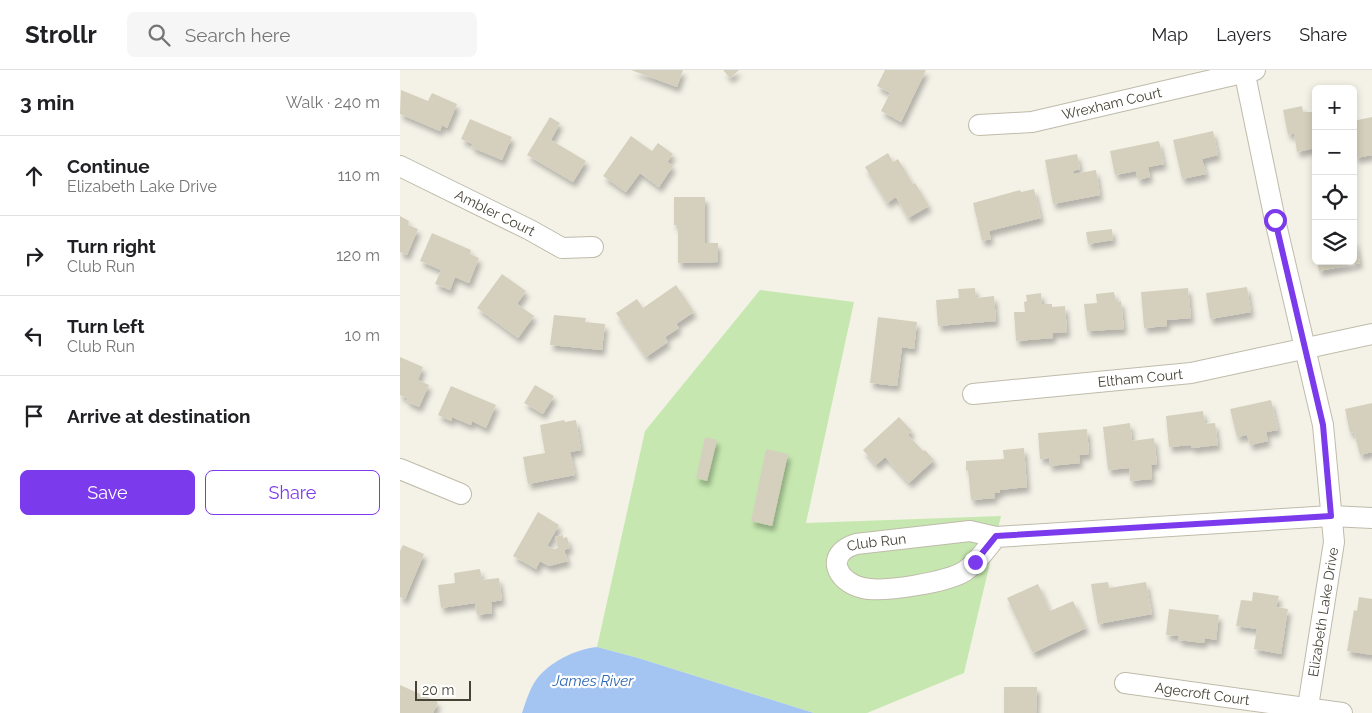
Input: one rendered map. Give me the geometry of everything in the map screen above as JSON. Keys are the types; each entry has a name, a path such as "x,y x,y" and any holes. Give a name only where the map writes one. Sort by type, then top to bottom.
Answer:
{"street":[{"name":"Wrexham Court","path":"979,124 1032,122 1248,71"},
{"name":"Elizabeth Lake Drive","path":"1248,71 1275,220 1323,425 1334,542 1308,710"},
{"name":"Ambler Court","path":"400,166 530,230 562,248 592,247"},
{"name":"Eltham Court","path":"973,394 1191,373 1372,334"},
{"path":"400,469 461,494"},
{"name":"Club Run","path":"996,536 983,554 965,571 925,584 864,589 848,582 839,572 837,562 838,554 846,547 856,544 970,531 996,536 1331,516 1372,518"},
{"name":"Agecroft Court","path":"1125,683 1308,710 1342,713"}],"green space":[{"path":"760,290 854,302 806,523 1001,516 964,673 867,713 814,713 597,647 645,431"}],"water":[{"name":"James River","path":"597,647 814,713 522,713 528,696 541,673 555,662 580,650"}],"building":[{"path":"631,70 683,70 677,87"},
{"path":"723,70 739,70 730,78"},
{"path":"885,70 926,70 901,122 881,111 890,93 877,86"},
{"path":"401,90 428,101 432,93 457,104 447,128 442,125 440,131 400,114"},
{"path":"1302,106 1303,112 1312,112 1312,149 1297,152 1294,133 1288,135 1283,110"},
{"path":"550,117 560,123 551,140 586,161 573,182 527,155"},
{"path":"1372,117 1372,155 1357,158 1357,120"},
{"path":"470,119 512,137 502,160 471,147 473,144 461,139"},
{"path":"1213,131 1218,155 1202,159 1206,174 1182,179 1173,140"},
{"path":"631,136 652,151 658,143 673,154 667,162 673,166 659,187 640,173 626,192 603,176"},
{"path":"1159,141 1164,164 1148,167 1150,177 1138,180 1136,171 1115,175 1110,151"},
{"path":"888,153 893,162 898,159 929,206 908,218 896,197 887,203 865,167"},
{"path":"1077,154 1080,169 1073,171 1074,174 1096,170 1100,195 1053,204 1045,160"},
{"path":"1034,189 1041,218 989,231 991,239 982,241 973,203 1020,190 1021,192"},
{"path":"674,197 705,197 705,243 718,243 718,262 678,263 678,225 674,225"},
{"path":"400,216 409,221 408,225 418,229 407,255 400,252"},
{"path":"1112,229 1113,240 1088,244 1086,232"},
{"path":"432,233 471,250 470,254 479,258 469,283 455,277 450,290 435,284 441,270 420,261"},
{"path":"1357,249 1360,263 1357,264"},
{"path":"1318,265 1350,265 1319,271"},
{"path":"502,274 526,291 517,304 534,316 518,338 477,308"},
{"path":"676,285 694,312 676,324 679,328 665,337 668,342 646,357 616,313 637,299 643,308"},
{"path":"1247,287 1251,312 1210,319 1206,293"},
{"path":"975,288 976,298 994,296 996,321 938,326 936,300 959,298 958,289"},
{"path":"1188,288 1191,318 1167,320 1167,326 1144,328 1141,292"},
{"path":"1114,292 1116,302 1121,301 1124,329 1087,331 1084,304 1097,303 1096,294"},
{"path":"1041,293 1042,304 1052,304 1052,307 1065,306 1067,332 1053,333 1053,338 1016,341 1014,312 1025,312 1024,302 1027,301 1026,295"},
{"path":"554,315 586,318 585,322 605,324 602,350 550,345"},
{"path":"878,317 917,322 914,349 902,347 897,386 870,383"},
{"path":"400,357 423,367 418,380 429,385 419,407 406,401 408,399 400,395"},
{"path":"535,385 554,396 543,414 524,403"},
{"path":"451,386 496,405 486,428 472,421 471,425 452,417 451,421 438,415"},
{"path":"1271,400 1278,430 1266,432 1268,441 1250,445 1247,435 1237,437 1230,409"},
{"path":"1372,403 1372,452 1360,455 1354,432 1350,433 1345,409"},
{"path":"1203,411 1205,424 1215,423 1218,445 1192,448 1191,445 1169,447 1166,416"},
{"path":"899,417 912,431 908,435 934,460 909,483 885,457 876,465 863,450"},
{"path":"564,420 565,422 576,420 581,450 570,452 575,475 528,484 523,457 545,453 540,425"},
{"path":"1130,423 1132,441 1154,438 1157,464 1151,465 1152,479 1130,481 1129,468 1108,470 1103,427"},
{"path":"1087,429 1089,454 1079,455 1080,463 1049,466 1049,458 1040,459 1038,433"},
{"path":"705,437 717,440 707,481 696,478"},
{"path":"1024,448 1027,487 1000,490 1000,493 994,493 995,498 971,500 966,461 1004,459 1003,450"},
{"path":"766,449 788,454 772,526 751,521"},
{"path":"538,512 559,525 547,546 554,549 558,548 555,537 563,535 563,538 567,537 570,548 564,550 568,561 549,566 540,561 536,569 513,556"},
{"path":"403,545 424,554 405,599 400,597 400,551"},
{"path":"480,569 482,580 499,578 502,600 491,602 492,613 477,615 475,603 441,608 438,585 455,583 454,573"},
{"path":"1108,582 1109,588 1146,582 1152,614 1098,624 1091,584"},
{"path":"1038,584 1050,611 1073,601 1086,628 1033,653 1007,598"},
{"path":"1253,592 1279,596 1276,607 1288,609 1281,654 1254,649 1257,629 1236,626 1241,600 1252,601"},
{"path":"1359,597 1372,599 1372,655 1347,651 1354,610 1357,611"},
{"path":"1169,609 1219,615 1216,640 1205,638 1204,643 1178,640 1179,636 1166,635"},
{"path":"400,685 438,702 433,713 400,713"},
{"path":"1004,687 1037,687 1036,713 1004,713"}],"route":[{"path":"975,562 996,536 1331,516 1323,425 1275,220"}]}
